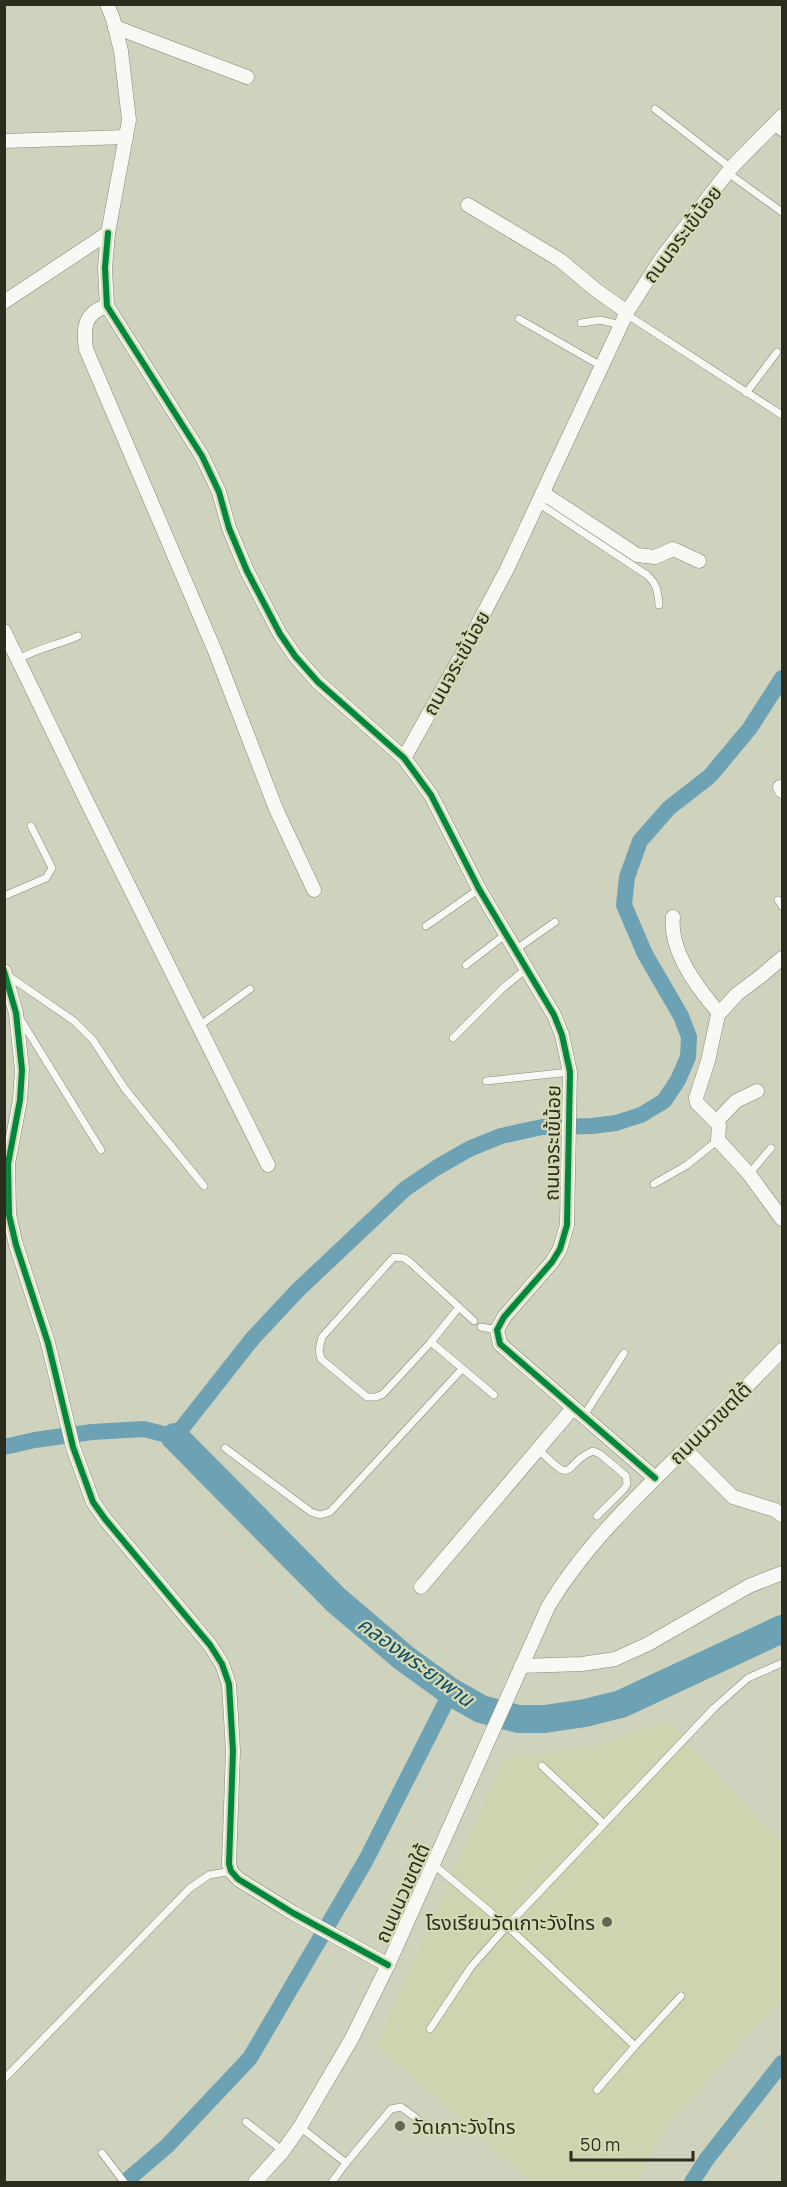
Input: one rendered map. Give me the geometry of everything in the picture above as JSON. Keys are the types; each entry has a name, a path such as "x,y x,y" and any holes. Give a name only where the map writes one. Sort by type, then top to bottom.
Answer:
{"street":[{"path":"107,4 121,51 129,120 108,233 105,267 107,306 202,456 219,492 247,571 280,634 295,656 318,682 404,758"},
{"path":"115,27 247,77"},
{"name":"ถนนจระเข้น้อย","path":"498,1330 504,1317 552,1262 560,1249 567,1225 570,1072 562,1035 554,1015 479,889 430,795 404,758 469,641 541,498 600,366 625,317 663,256 729,171 779,125"},
{"path":"4,141 126,137"},
{"path":"468,205 560,260 625,317"},
{"path":"4,302 108,233"},
{"path":"107,306 95,310 88,318 84,332 86,349 215,651 276,809 314,890"},
{"path":"541,498 638,555 646,558 655,557 673,549 699,561"},
{"path":"4,631 268,1165"},
{"path":"673,917 672,932 677,946 701,992 720,1013"},
{"path":"783,958 737,994 720,1013 715,1024 708,1060 696,1098 697,1102 719,1125 718,1140 749,1174 783,1219"},
{"path":"5,979 16,1013 22,1070 20,1100 9,1135 8,1164 9,1215 16,1245 48,1343 73,1447 93,1502 210,1646 222,1664 230,1684 233,1751 229,1864 231,1871 238,1879 293,1913 388,1965"},
{"path":"717,1122 736,1101 756,1091"},
{"path":"498,1330 500,1344 655,1478"},
{"name":"ถนนนวเขตใต้","path":"255,2182 283,2151 300,2127 352,2038 388,1965 548,1606 565,1578 655,1478 783,1350"},
{"path":"421,1587 539,1450 578,1413"},
{"path":"685,1449 733,1497 775,1510 783,1515"},
{"path":"518,1672 615,1659 648,1644 749,1586 783,1573"}],"lane":[{"path":"655,109 729,171 783,212"},
{"path":"581,323 625,317 783,415"},
{"path":"519,319 600,366"},
{"path":"746,393 777,352"},
{"path":"541,498 654,581 659,605"},
{"path":"19,659 43,647 61,644 78,636"},
{"path":"4,896 50,875 52,868 31,826"},
{"path":"426,926 479,889"},
{"path":"515,950 555,922"},
{"path":"466,965 506,934"},
{"path":"453,1038 504,987 526,969"},
{"path":"5,979 74,1021 93,1040 125,1089 204,1186"},
{"path":"199,1026 250,989"},
{"path":"16,1013 101,1150"},
{"path":"486,1082 570,1072"},
{"path":"654,1184 687,1165 718,1140"},
{"path":"749,1174 771,1148"},
{"path":"459,1307 431,1342 383,1394 376,1397 367,1397 321,1359 319,1350 322,1337 394,1257 404,1258 410,1262 459,1307 474,1321"},
{"path":"481,1326 498,1330"},
{"path":"431,1342 494,1395"},
{"path":"578,1413 624,1353"},
{"path":"225,1448 311,1512 320,1515 330,1512 462,1369"},
{"path":"539,1450 557,1468 564,1471 570,1470 586,1454 593,1451 600,1454 626,1476 627,1484 624,1489 597,1516"},
{"path":"430,2029 471,1967 603,1823 714,1708 748,1678 783,1663"},
{"path":"542,1766 603,1823"},
{"path":"433,1863 507,1926 635,2046"},
{"path":"4,2079 190,1888 209,1875 231,1871"},
{"path":"597,2090 681,1996"},
{"path":"332,2182 391,2109 401,2107 427,2126"},
{"path":"246,2122 283,2151"},
{"path":"300,2127 346,2163"},
{"path":"102,2153 124,2182"}],"shaded area":[{"name":"โรงเรียนวัดเกาะวังไทร","path":"667,1720 782,1842 782,2001 666,2127 637,2182 532,2182 376,2045 504,1758 596,1746"}],"waterway":[{"path":"4,1447 92,1432 144,1429 175,1437 253,1338 298,1290 405,1189 469,1149 501,1136 542,1127 616,1123 641,1115 664,1101 678,1080 688,1057 689,1037 681,1016 645,954 624,905 627,877 640,841 669,808 710,776 750,728 782,678"},
{"name":"คลองพระยาพาน","path":"175,1437 336,1600 404,1658 451,1692 481,1709 518,1719 545,1719 585,1713 621,1704 782,1629"},
{"path":"125,2182 167,2146 250,2058 366,1860 451,1692"},
{"path":"692,2182 706,2160 782,2063"}],"cycle path":[{"path":"108,233 105,268 107,306 202,456 219,492 229,528 247,571 280,634 295,656 318,682 404,758 431,795 479,889 554,1015 562,1035 570,1072 567,1225 560,1249 552,1262 504,1317 497,1330 500,1344 655,1478"},
{"path":"4,971 16,1013 22,1070 20,1100 8,1164 9,1215 16,1245 48,1343 73,1447 93,1502 210,1645 222,1664 229,1684 233,1751 229,1864 231,1871 238,1879 293,1913 388,1965"}],"place":[{"name":"โรงเรียนวัดเกาะวังไทร","path":"607,1922"},
{"name":"วัดเกาะวังไทร","path":"400,2126"}]}
